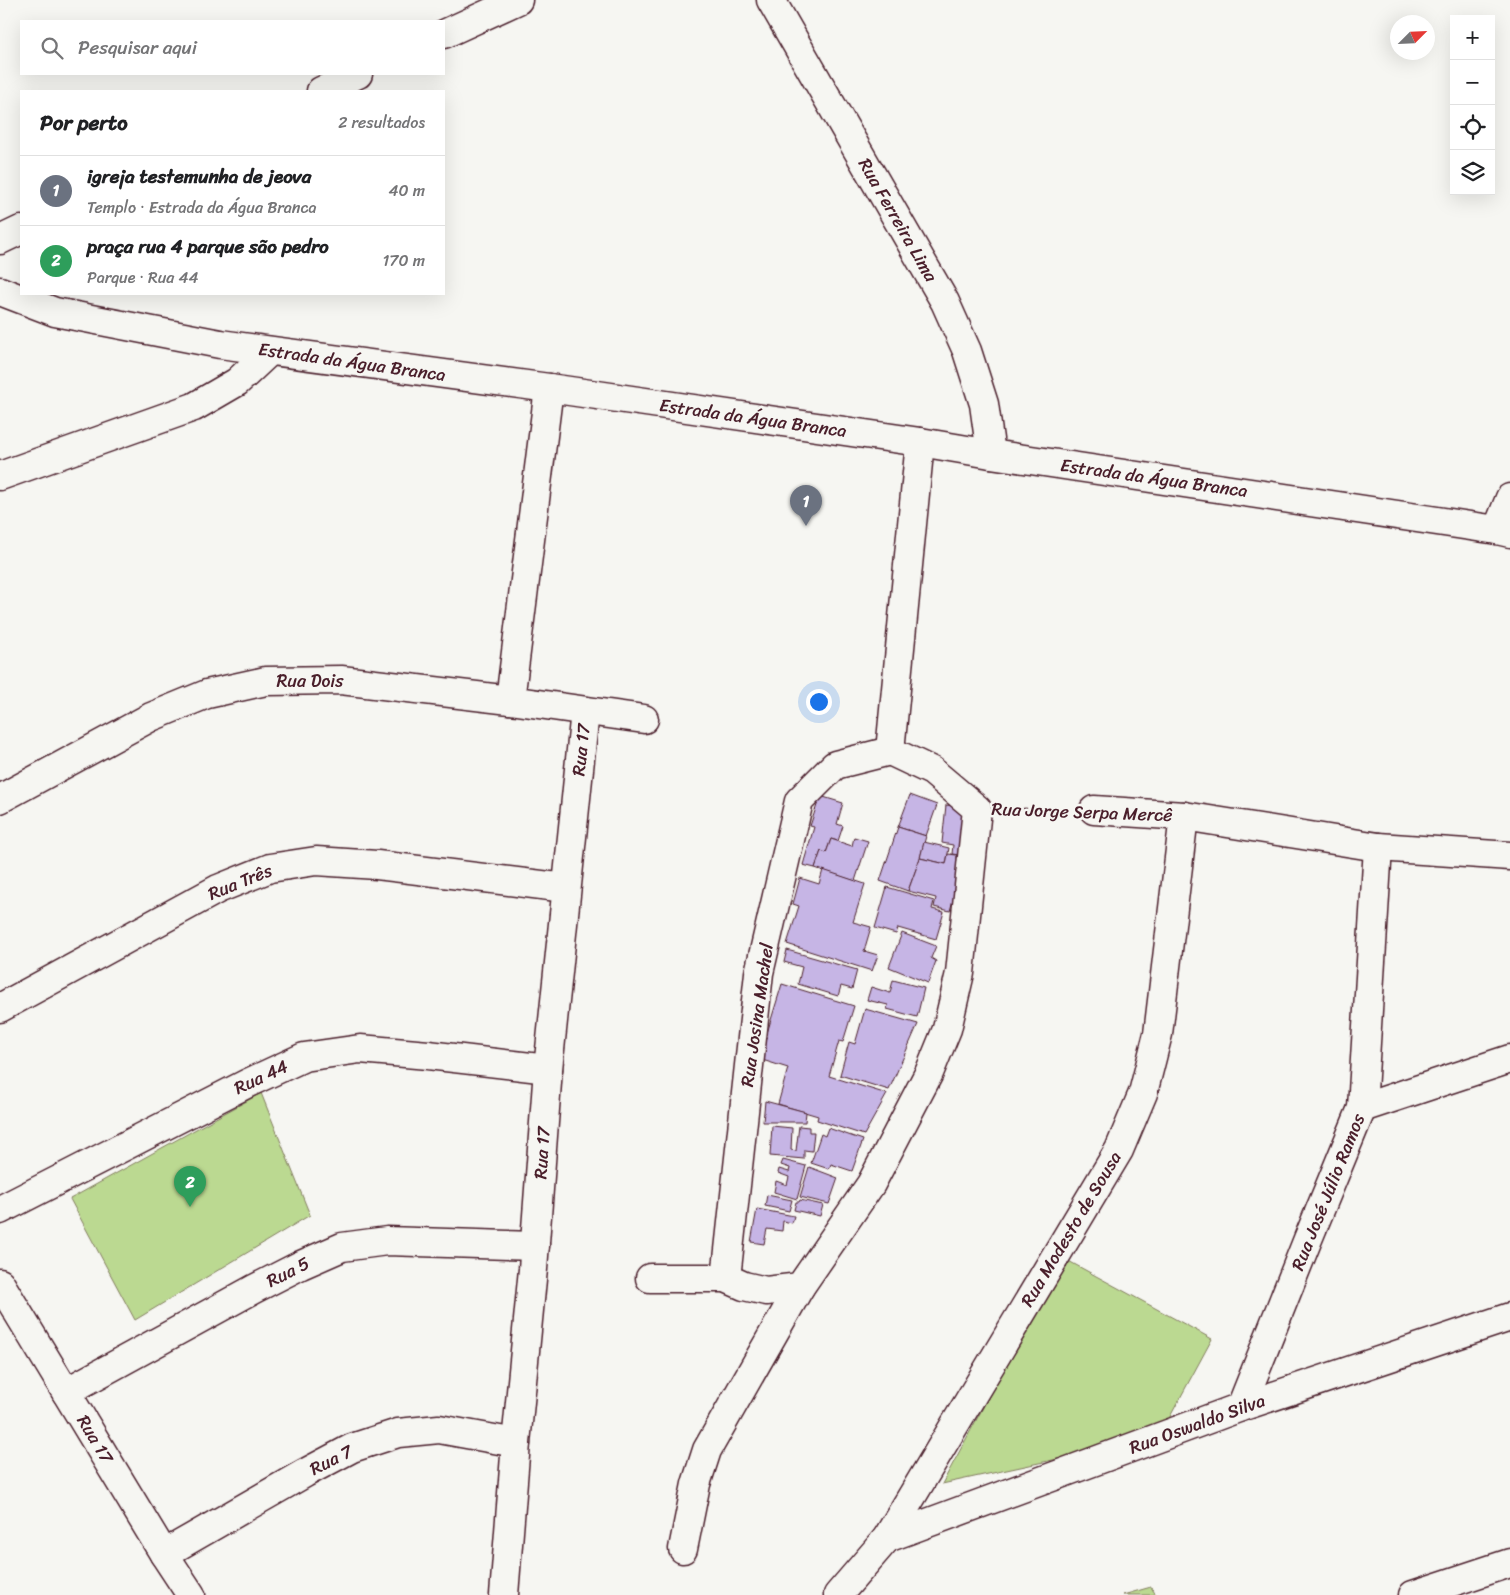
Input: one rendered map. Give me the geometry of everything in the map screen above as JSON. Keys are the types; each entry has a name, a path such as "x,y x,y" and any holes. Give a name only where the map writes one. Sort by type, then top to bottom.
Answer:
{"street":[{"path":"445,34 518,0"},
{"name":"Rua Ferreira Lima","path":"771,0 945,302 967,350 984,404 991,454"},
{"path":"322,90 356,75"},
{"path":"0,240 20,230"},
{"name":"Estrada da Água Branca","path":"0,291 56,312 220,344 549,388 920,442 1504,532"},
{"path":"0,476 194,407 237,382 270,351"},
{"path":"510,700 549,388"},
{"path":"890,751 920,442"},
{"path":"1504,532 1510,498"},
{"name":"Rua Dois","path":"0,799 151,717 207,694 266,681 341,680 644,718"},
{"name":"Rua 17","path":"504,1595 535,1246 548,1069 584,711"},
{"name":"Rua Jorge Serpa Mercê","path":"890,751 932,771 977,809"},
{"name":"Rua Josina Machel","path":"726,1278 759,974 799,801 835,765 890,751"},
{"path":"682,1549 696,1484 707,1450 800,1287 871,1184 930,1072 947,1029 960,973 977,809"},
{"name":"Rua Jorge Serpa Mercê","path":"1094,810 1184,816 1378,847 1510,856"},
{"name":"Rua Modesto de Sousa","path":"838,1595 887,1538 1119,1150 1143,1092 1158,1034 1184,816"},
{"name":"Rua José Júlio Ramos","path":"1241,1407 1362,1108 1378,847"},
{"name":"Rua Três","path":"0,1008 218,889 270,868 316,861 377,865 566,888"},
{"name":"Rua 44","path":"0,1210 248,1083 304,1057 360,1049 548,1069"},
{"path":"1362,1108 1510,1059"},
{"name":"Rua 5","path":"66,1392 278,1277 342,1247 386,1241 535,1246"},
{"path":"650,1278 726,1278 744,1286 766,1291 800,1287"},
{"name":"Rua 17","path":"0,1283 190,1595"},
{"name":"Rua Oswaldo Silva","path":"887,1538 1241,1407 1510,1316"},
{"name":"Rua 7","path":"164,1554 344,1452 398,1433 439,1429 516,1443"},
{"path":"1423,1593 1510,1563"}],"path":[{"name":"Rua Jorge Serpa Mercê","path":"977,809 1094,810"}],"green space":[{"path":"261,1093 310,1215 135,1320 70,1199"},
{"path":"1063,1258 1212,1339 1159,1437 942,1484"},
{"path":"1151,1587 1156,1595 1123,1595"}],"building":[{"path":"910,795 937,805 926,836 898,827"},
{"path":"820,796 843,803 837,824 843,826 838,841 831,839 826,853 821,851 815,868 803,865 814,827 810,826"},
{"path":"946,805 971,808 966,856 952,854 953,845 942,843"},
{"path":"898,827 926,836 908,891 880,881"},
{"path":"854,837 868,841 855,881 815,868 821,851 826,853 831,839 852,846"},
{"path":"924,842 949,848 946,864 920,858"},
{"path":"948,854 957,855 961,903 953,900 950,911 934,907 936,898 908,891 920,858 946,864"},
{"path":"823,870 865,884 853,922 871,927 864,951 878,955 872,971 787,944 799,906 793,904 800,878 819,884"},
{"path":"887,887 934,901 932,909 944,912 936,939 898,928 896,934 875,928"},
{"path":"902,933 936,946 931,958 936,961 928,983 889,967"},
{"path":"787,950 857,970 852,989 841,986 838,996 798,984 802,967 784,962"},
{"path":"893,980 924,988 917,1017 887,1009 888,1005 867,1000 871,987 890,993"},
{"path":"782,984 854,1006 843,1042 839,1041 829,1076 887,1094 864,1135 817,1120 818,1116 778,1104 788,1068 759,1059"},
{"path":"865,1009 918,1024 889,1090 840,1075 849,1042 855,1044"},
{"path":"765,1101 806,1112 805,1122 763,1122"},
{"path":"772,1126 792,1128 791,1150 796,1151 799,1126 809,1127 809,1132 814,1132 812,1151 804,1150 804,1159 770,1156"},
{"path":"828,1128 863,1140 852,1171 831,1164 829,1169 811,1163 821,1134 825,1136"},
{"path":"783,1160 806,1166 797,1199 774,1192 776,1181 787,1185 789,1177 778,1173 779,1169 789,1172 790,1168 781,1165"},
{"path":"809,1167 838,1178 829,1204 800,1197"},
{"path":"767,1195 792,1200 789,1211 765,1206"},
{"path":"800,1200 823,1205 820,1216 794,1210 796,1202"},
{"path":"757,1209 794,1216 792,1223 783,1221 782,1231 767,1229 764,1244 751,1242"}],"place":[{"name":"igreja testemunha de jeova","path":"806,526"},
{"name":"praça rua 4 parque são pedro","path":"190,1207"}]}
